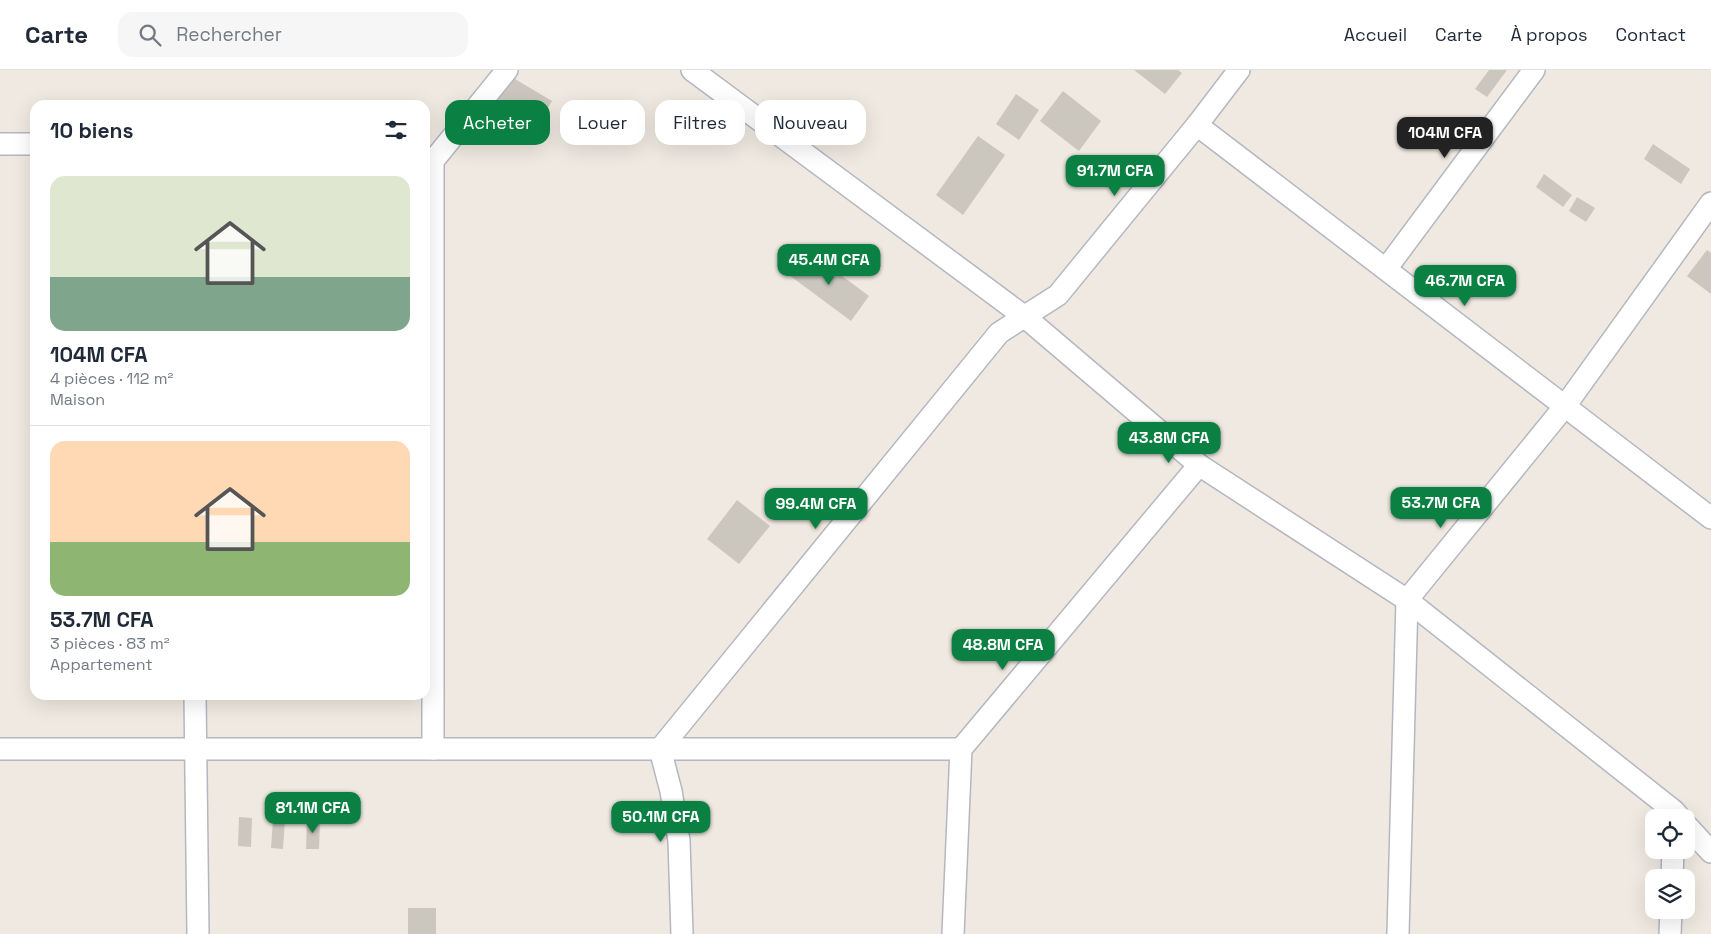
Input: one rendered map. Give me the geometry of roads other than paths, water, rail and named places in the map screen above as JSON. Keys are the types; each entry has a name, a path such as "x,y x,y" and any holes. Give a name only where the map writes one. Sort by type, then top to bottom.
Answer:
{"street":[{"path":"430,160 507,70"},
{"path":"692,70 1024,317 1199,465 1407,600 1667,809"},
{"path":"660,750 999,333 1058,295 1197,125 1239,70"},
{"path":"1386,269 1534,70"},
{"path":"1197,125 1711,518"},
{"path":"0,144 30,144"},
{"path":"1398,934 1407,600 1565,406 1711,203"},
{"path":"430,308 433,749"},
{"path":"953,934 961,749 1199,465"},
{"path":"195,700 198,934"},
{"path":"0,749 961,749"},
{"path":"660,750 671,791 680,841 682,934"},
{"path":"1695,836 1711,852"},
{"path":"1670,934 1671,919"}]}
